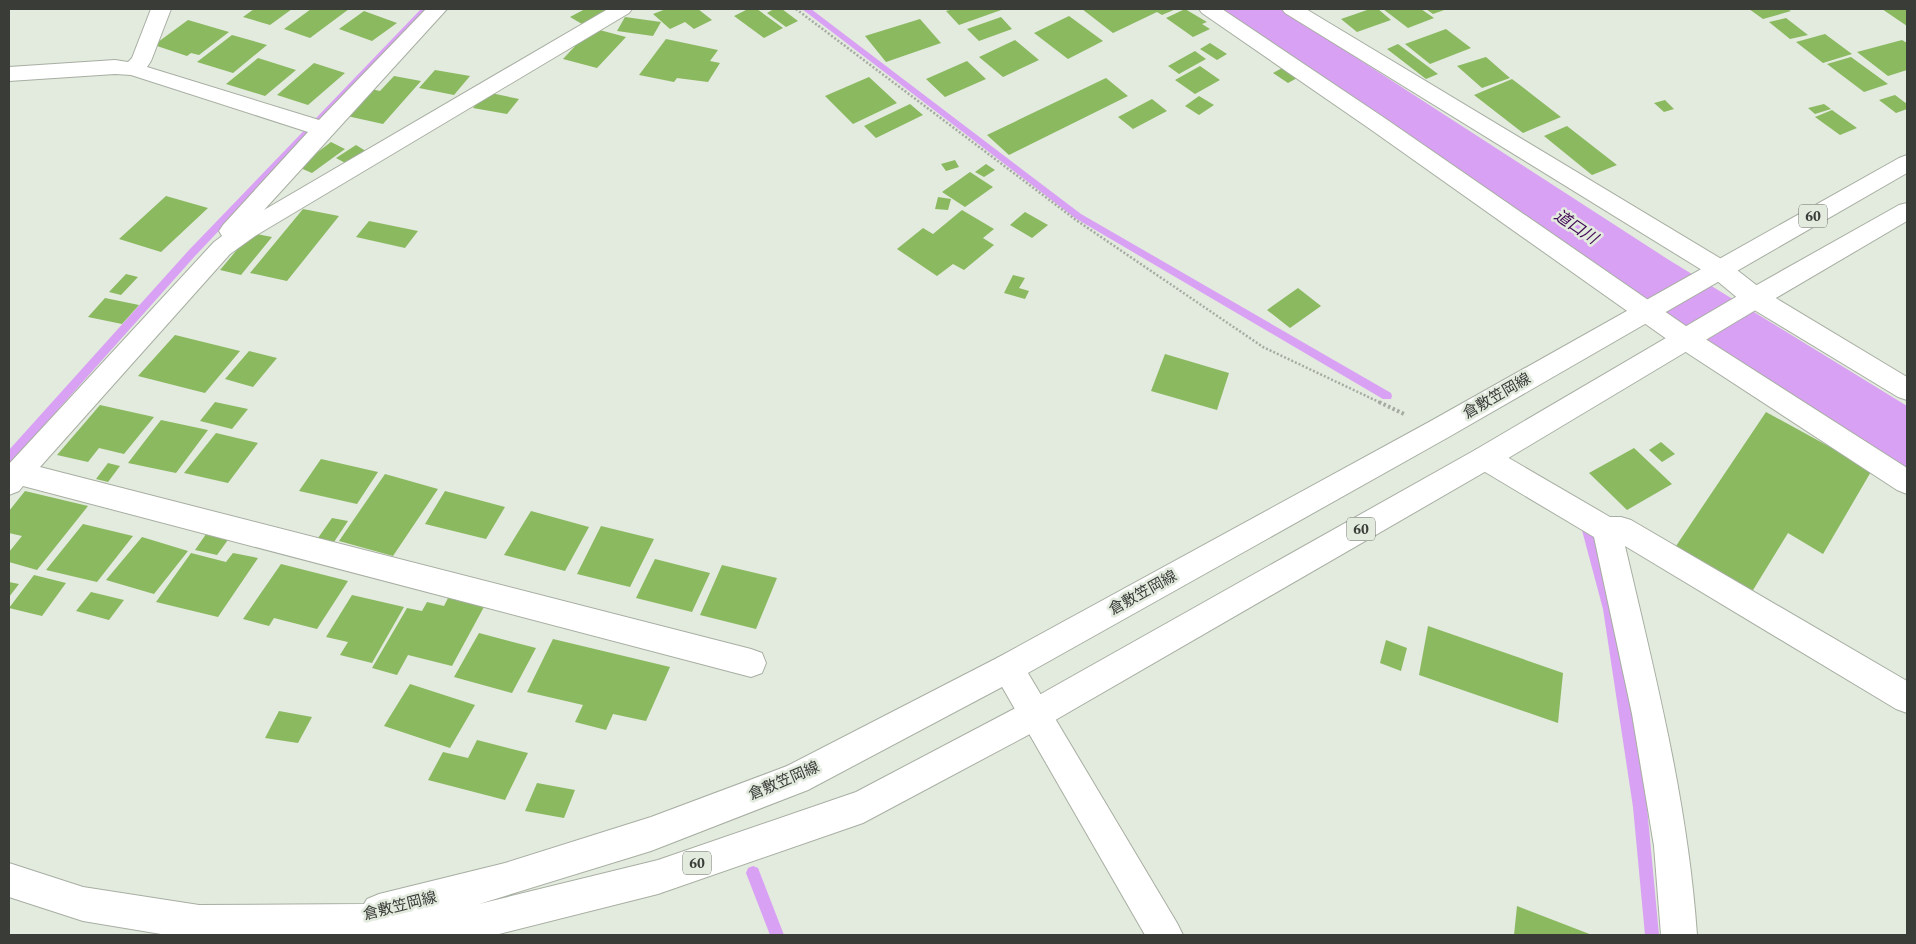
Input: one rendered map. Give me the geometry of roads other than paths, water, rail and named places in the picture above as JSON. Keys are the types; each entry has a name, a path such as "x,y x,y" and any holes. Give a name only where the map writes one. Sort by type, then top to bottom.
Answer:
{"street":[{"path":"133,69 141,61 161,9"},
{"path":"222,248 232,230 315,127 437,9"},
{"path":"622,9 247,230 222,248 13,478 752,663"},
{"path":"1209,9 1378,124 1687,340 1907,482"},
{"path":"1292,9 1719,269 1755,298 1907,390"},
{"path":"9,74 115,66 133,69 315,127"},
{"name":"倉敷笠岡線","path":"334,922 504,880 651,834 796,779 1008,668 1438,430 1907,163"},
{"name":"倉敷笠岡線","path":"9,880 83,904 200,922 482,921 658,877 863,806 1034,715 1485,458 1907,210"},
{"path":"1485,458 1592,521 1621,529 1907,698"},
{"path":"1592,521 1620,598 1648,714 1671,846 1679,935"},
{"path":"1008,668 1164,935"}],"waterway":[{"path":"9,457 192,253 425,9"},
{"path":"806,9 1078,216 1387,396"},
{"name":"道口川","path":"1248,9 1648,275 1907,440"},
{"path":"1585,519 1609,609 1640,807 1652,935"},
{"path":"753,873 777,935"}]}
